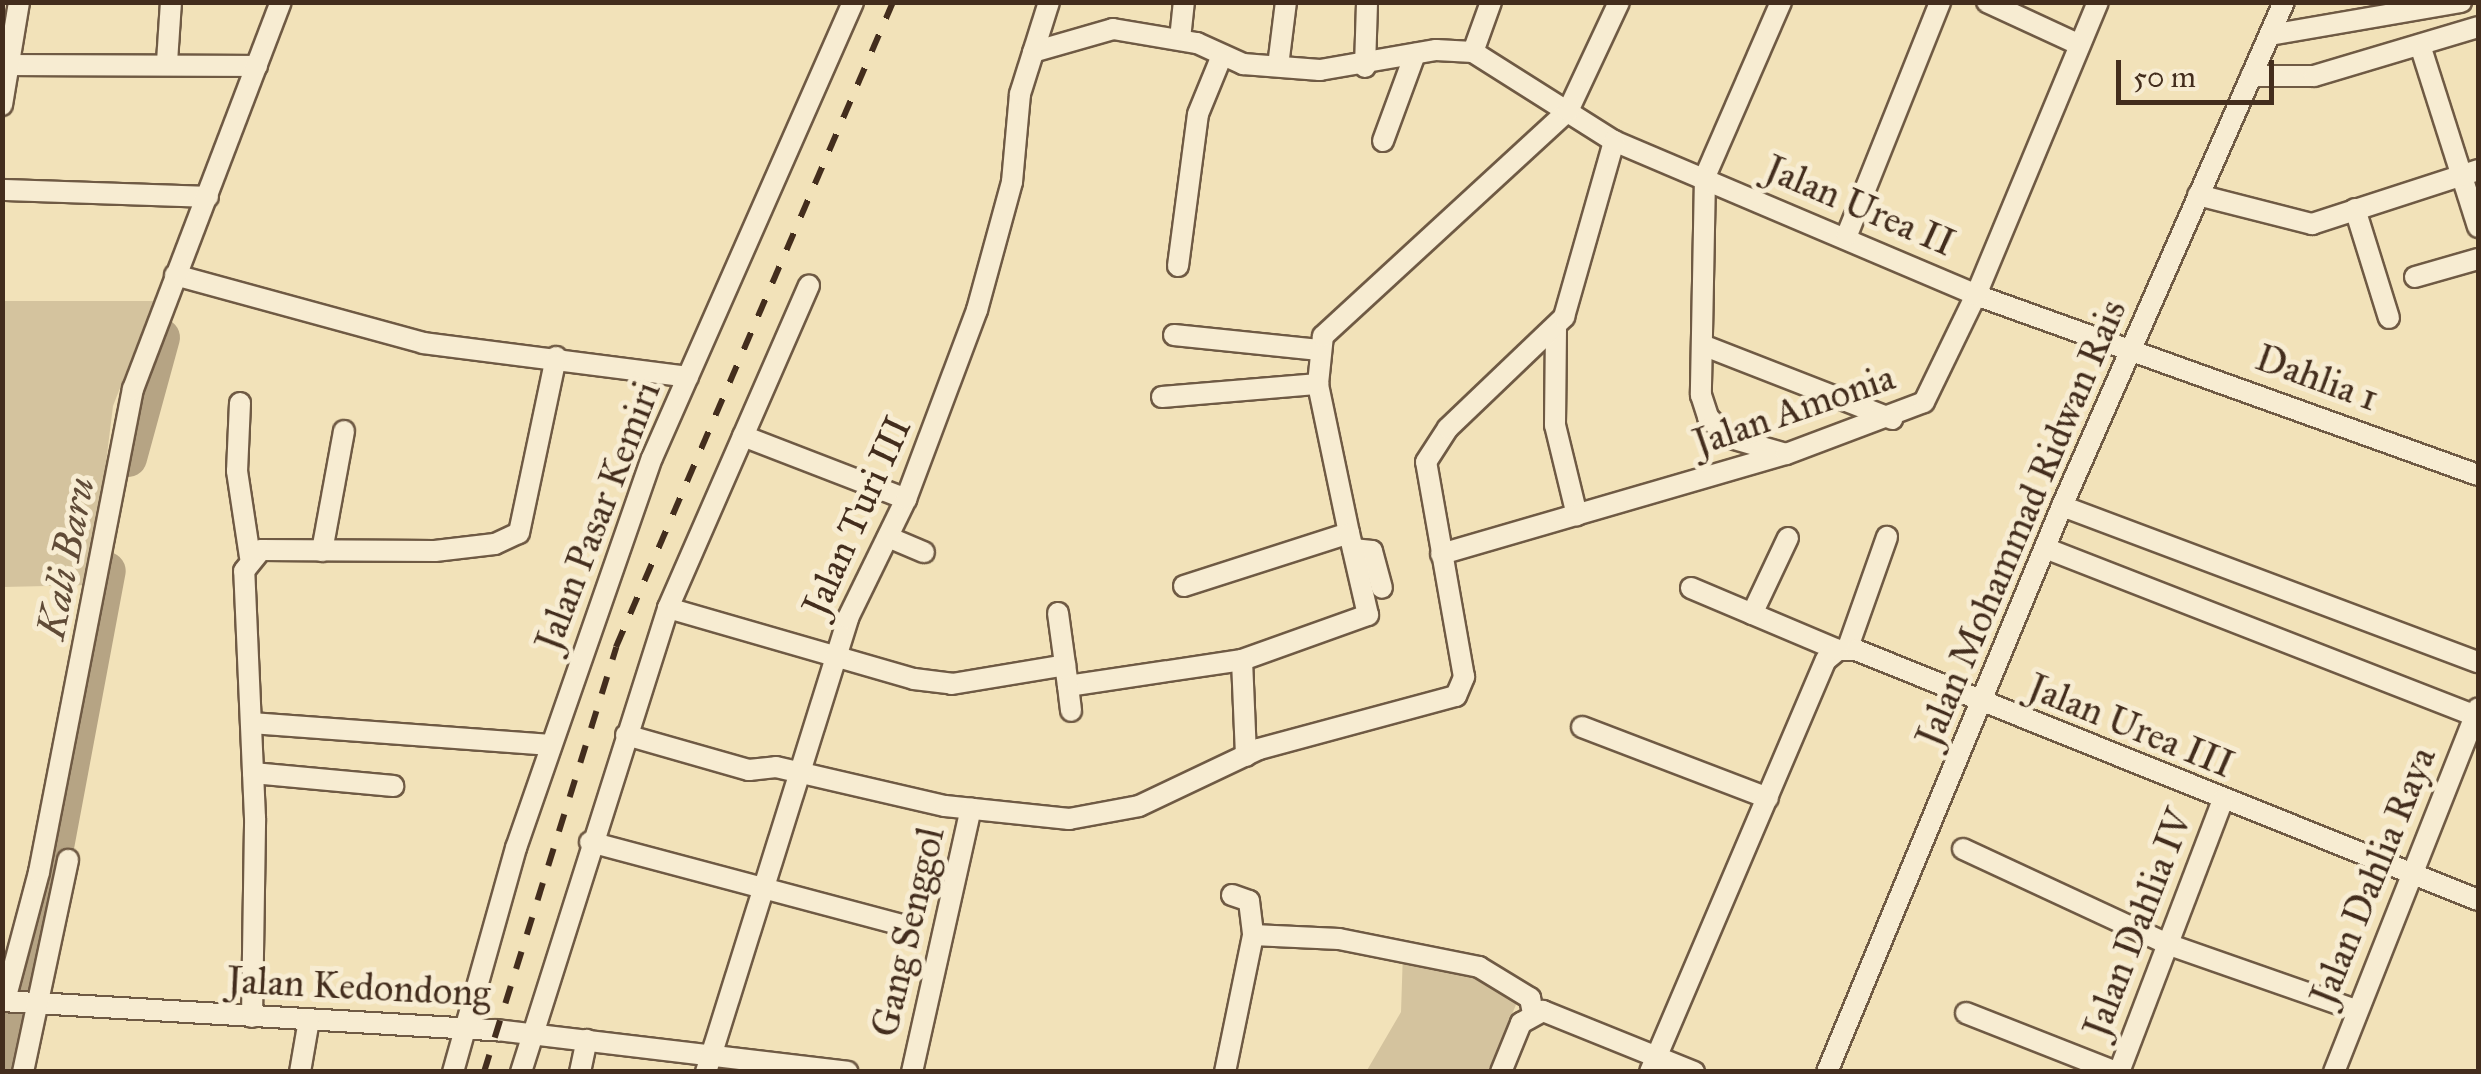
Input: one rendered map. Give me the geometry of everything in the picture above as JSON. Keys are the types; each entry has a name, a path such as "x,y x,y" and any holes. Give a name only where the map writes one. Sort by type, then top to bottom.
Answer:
{"street":[{"path":"2,106 12,64 19,2"},
{"path":"167,62 172,2"},
{"path":"7,1000 39,872 133,389 281,2"},
{"name":"Jalan Pasar Kemiri","path":"453,1072 551,745 652,458 853,2"},
{"name":"Jalan Turi III","path":"708,1063 834,658 906,499 1004,217 1020,94 1049,2"},
{"path":"1180,39 1184,2"},
{"path":"1278,66 1286,2"},
{"path":"1366,67 1367,2"},
{"path":"1033,52 1113,28 1180,39 1221,58 1278,66 1366,67 1415,54 1476,46 1491,2"},
{"path":"668,608 834,658 952,684 1242,660 1368,615 1318,384 1319,350 1333,322 1568,112 1619,2"},
{"path":"1782,2 1705,177 1701,395 1715,428 1786,454"},
{"path":"1847,235 1940,2"},
{"path":"1987,2 2080,45"},
{"name":"Jalan Amonia","path":"1441,554 1786,454 1892,419 1930,393 1976,295 2098,2"},
{"name":"Jalan Mohammad Ridwan Rais","path":"1827,1072 2062,506 2284,2"},
{"path":"2325,26 2335,2"},
{"path":"2270,34 2461,2"},
{"path":"2251,76 2314,76 2478,27"},
{"path":"2420,45 2470,172 2478,228"},
{"name":"Jalan Urea II","path":"1476,46 1614,140 1847,235 1976,295 2132,347"},
{"path":"1383,140 1415,54"},
{"path":"1178,266 1198,114 1221,58"},
{"path":"12,64 167,62 257,66"},
{"path":"626,735 749,770 772,766 971,809 1069,819 1138,806 1246,756 1462,691 1426,472 1429,452 1556,329 1571,303 1614,140"},
{"path":"2198,195 2312,224 2470,172"},
{"path":"2,190 208,197"},
{"path":"2355,208 2389,318"},
{"path":"2415,276 2478,259"},
{"path":"175,275 423,342 688,376"},
{"path":"521,1072 590,842 668,608 809,286"},
{"path":"1556,329 1554,426 1576,515"},
{"path":"1174,335 1319,350"},
{"path":"1704,346 1892,419"},
{"name":"Dahlia 1","path":"2132,347 2478,475"},
{"path":"250,557 261,550 435,551 495,544 518,534 556,357"},
{"path":"1162,397 1318,384"},
{"path":"240,403 238,471 250,557 244,571 253,773 252,1017"},
{"path":"322,552 344,431"},
{"path":"743,436 906,499"},
{"path":"2062,506 2478,662"},
{"path":"888,537 924,552"},
{"path":"1653,1064 1826,660 1842,650 1887,537"},
{"path":"1752,614 1788,538"},
{"path":"1184,586 1351,541 1372,550 1382,588"},
{"path":"2045,548 2477,712"},
{"name":"Jalan Urea III","path":"1691,588 2478,900"},
{"path":"1058,614 1071,711"},
{"path":"1242,660 1246,756"},
{"name":"Jalan Dahlia Raya","path":"2334,1072 2409,873 2477,712"},
{"path":"250,723 551,745"},
{"path":"1582,728 1768,798"},
{"path":"253,773 392,786"},
{"name":"Jalan Dahlia IV","path":"2118,1072 2170,946 2223,800"},
{"name":"Gang Senggol","path":"912,1072 971,809"},
{"path":"590,842 906,926"},
{"path":"1963,849 2170,946 2356,1010"},
{"path":"23,1072 68,860"},
{"path":"1226,1072 1253,934 1249,901 1232,896"},
{"path":"1253,934 1339,939 1479,967 1530,998 1534,1014"},
{"name":"Jalan Kedondong","path":"7,1000 467,1028 586,1040 708,1063 847,1072"},
{"path":"1500,1072 1522,1023 1534,1014 1550,1012 1653,1064 1694,1072"},
{"path":"1966,1012 2118,1072"},
{"path":"300,1072 310,1020"},
{"path":"580,1072 586,1040"}],"shaded area":[{"path":"2,301 154,301 113,406 91,585 3,587"},
{"path":"1403,951 1462,962 1518,1000 1488,1071 1366,1072 1401,1012"}],"waterway":[{"name":"Kali Baru","path":"128,458 161,337"},
{"name":"Kali Baru","path":"2,1067 32,970 107,571"}],"railway":[{"path":"484,1072 616,647 893,2"}]}
